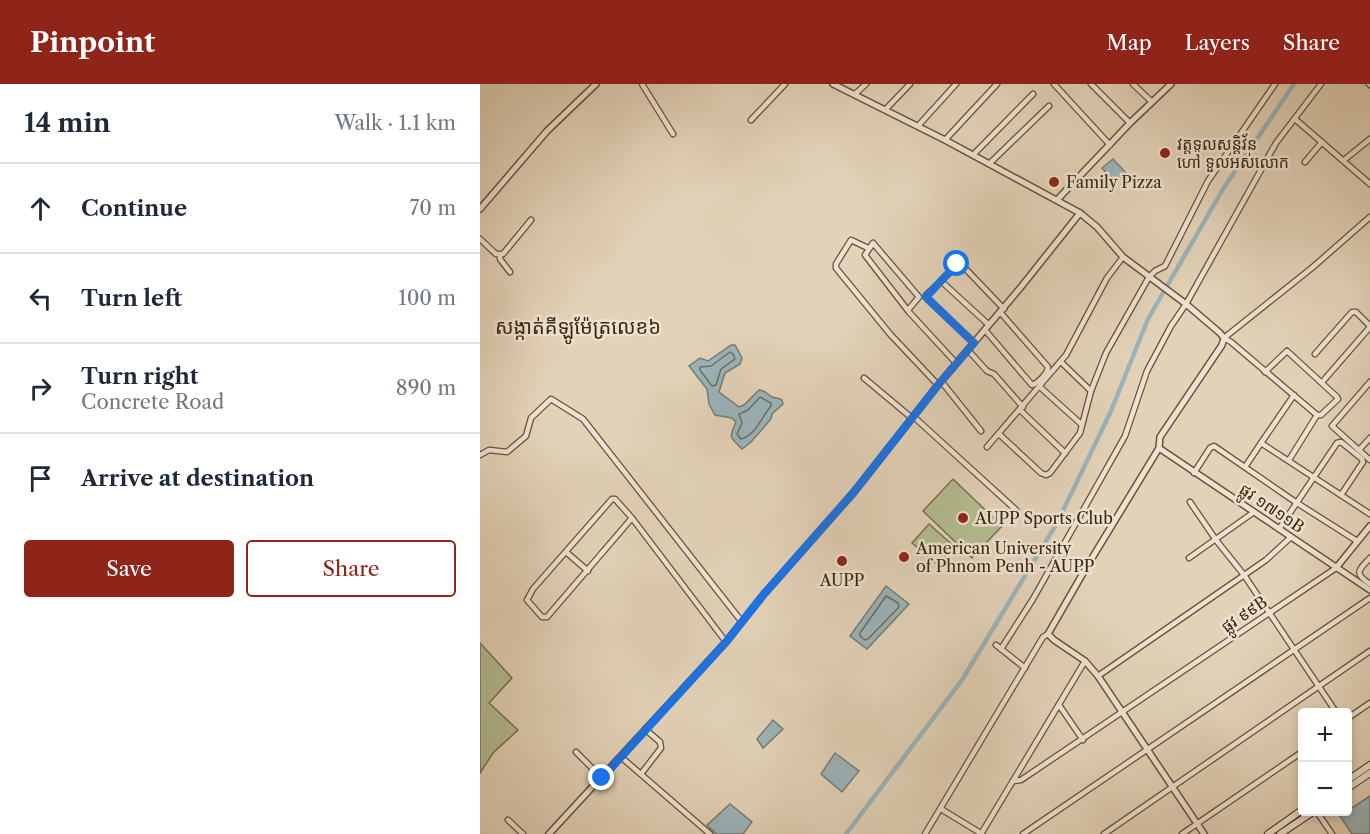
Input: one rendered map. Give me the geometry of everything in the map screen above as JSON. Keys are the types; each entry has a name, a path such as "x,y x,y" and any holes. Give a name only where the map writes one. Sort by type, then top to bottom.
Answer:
{"main road":[{"path":"1352,777 1370,765"},
{"path":"1352,785 1370,773"},
{"path":"1268,834 1298,813"},
{"path":"1280,834 1309,816"}],"street":[{"path":"480,209 547,131 596,84"},
{"path":"642,84 673,134"},
{"path":"751,120 785,84"},
{"path":"833,84 945,140 1080,213 1097,227 1123,257 1184,303 1317,416"},
{"path":"855,94 866,84"},
{"path":"886,110 910,84"},
{"path":"918,126 956,84"},
{"path":"945,140 997,84"},
{"path":"1054,84 1110,145"},
{"path":"1091,84 1130,123"},
{"path":"1133,84 1152,102"},
{"path":"1057,200 1130,123 1171,84"},
{"path":"999,434 1046,475 1050,473 1080,433 1091,391 1107,353 1150,278 1155,271 1165,266 1208,181 1275,84"},
{"path":"1025,668 998,647 1033,599 1125,436 1148,371 1184,303 1276,143 1321,84"},
{"path":"973,155 1033,94"},
{"path":"989,164 1049,106"},
{"path":"1295,119 1370,184"},
{"path":"1344,160 1370,139"},
{"path":"1305,162 1322,142"},
{"path":"549,834 726,642 764,594 854,492 956,363 1002,311 1080,213"},
{"path":"925,834 1159,448 1160,437 1222,345 1224,338 1313,267 1370,217"},
{"path":"500,255 531,220"},
{"path":"480,239 500,255 500,259 510,272"},
{"path":"868,248 851,240 836,264 836,268 890,334 940,383 981,431"},
{"path":"908,310 919,297 875,243 872,244 865,255 908,310 956,363"},
{"path":"987,447 1061,362 1071,348 1107,279 1123,257"},
{"path":"941,281 987,328 1032,385 1047,371 1048,367 962,263 957,264 926,295 974,343"},
{"path":"1315,354 1352,312 1356,312 1370,326 1324,380"},
{"path":"968,350 987,371 994,374 1022,408 1065,453"},
{"path":"1265,372 1287,351 1338,399 1317,416 1288,460"},
{"path":"1061,362 1091,391"},
{"path":"864,378 913,418 1016,510"},
{"path":"1370,382 1332,426 1370,460"},
{"path":"1040,387 1081,424"},
{"path":"1245,467 1294,395"},
{"path":"480,455 489,450 507,452 520,442 526,436 531,418 551,399 584,419 742,622"},
{"path":"1359,450 1370,438"},
{"path":"1262,442 1370,514"},
{"path":"1279,529 1337,443 1341,442 1363,460 1341,495"},
{"path":"1194,473 1210,448 1215,446 1357,541"},
{"name":"ផ្លូវ ១៧១១B","path":"1159,448 1370,590"},
{"path":"632,518 547,617 542,617 527,600 527,596 612,499 617,501 632,518 726,642"},
{"path":"1190,502 1244,575 1333,708"},
{"path":"1189,558 1254,512"},
{"name":"ផ្លូវ ៩៩B","path":"1013,781 1021,780 1083,740 1336,568 1370,526"},
{"path":"1098,676 1266,560 1291,537"},
{"path":"566,552 588,571"},
{"path":"1370,558 1359,570 1360,578 1370,584"},
{"path":"1023,834 1370,598"},
{"path":"1048,634 1085,661 1098,676 1204,834"},
{"path":"1104,834 1370,651"},
{"path":"941,809 982,834 1085,661"},
{"path":"1352,715 1370,703"},
{"path":"1059,705 1083,740"},
{"path":"641,774 661,745 645,729"},
{"path":"576,752 602,778"},
{"path":"1182,834 1298,755"},
{"path":"621,757 710,834"},
{"path":"1318,816 1332,834"},
{"path":"508,820 523,834"}],"green space":[{"name":"AUPP Sports Club","path":"953,479 1002,526 972,558 923,511"},
{"path":"929,524 957,549 940,567 912,543"},
{"path":"480,643 512,678 489,703 518,730 493,753 480,773"}],"water":[{"path":"1113,159 1126,173 1114,181 1102,168"},
{"path":"731,345 735,345 742,358 740,364 725,373 719,392 739,407 759,390 782,400 783,404 772,414 771,419 751,442 742,449 732,437 736,422 732,418 715,415 709,404 707,389 689,366 700,358 708,361"},
{"path":"886,586 909,604 867,649 850,636"},
{"path":"773,720 783,729 763,748 757,739"},
{"path":"835,753 859,771 842,792 821,774"},
{"path":"1370,796 1370,834 1352,834 1340,816 1352,816 1352,808"},
{"path":"730,804 752,822 743,834 716,834 707,825"}],"waterway":[{"path":"846,834 962,680 1057,523 1111,411 1148,319 1223,189 1294,84"}],"place":[{"name":"វត្តទូលសន្តិវ័ន ហៅ ទួលអស់លោក","path":"1165,153"},
{"name":"Family Pizza","path":"1054,182"},
{"name":"AUPP Sports Club","path":"963,518"},
{"name":"American University of Phnom Penh - AUPP","path":"904,557"},
{"name":"AUPP","path":"842,561"}],"district":[{"name":"សង្កាត់គីឡូម៉ែត្រលេខ៦","path":"578,327"}],"route":[{"path":"602,778 726,642 764,594 854,492 974,343 926,297 957,264"}]}
